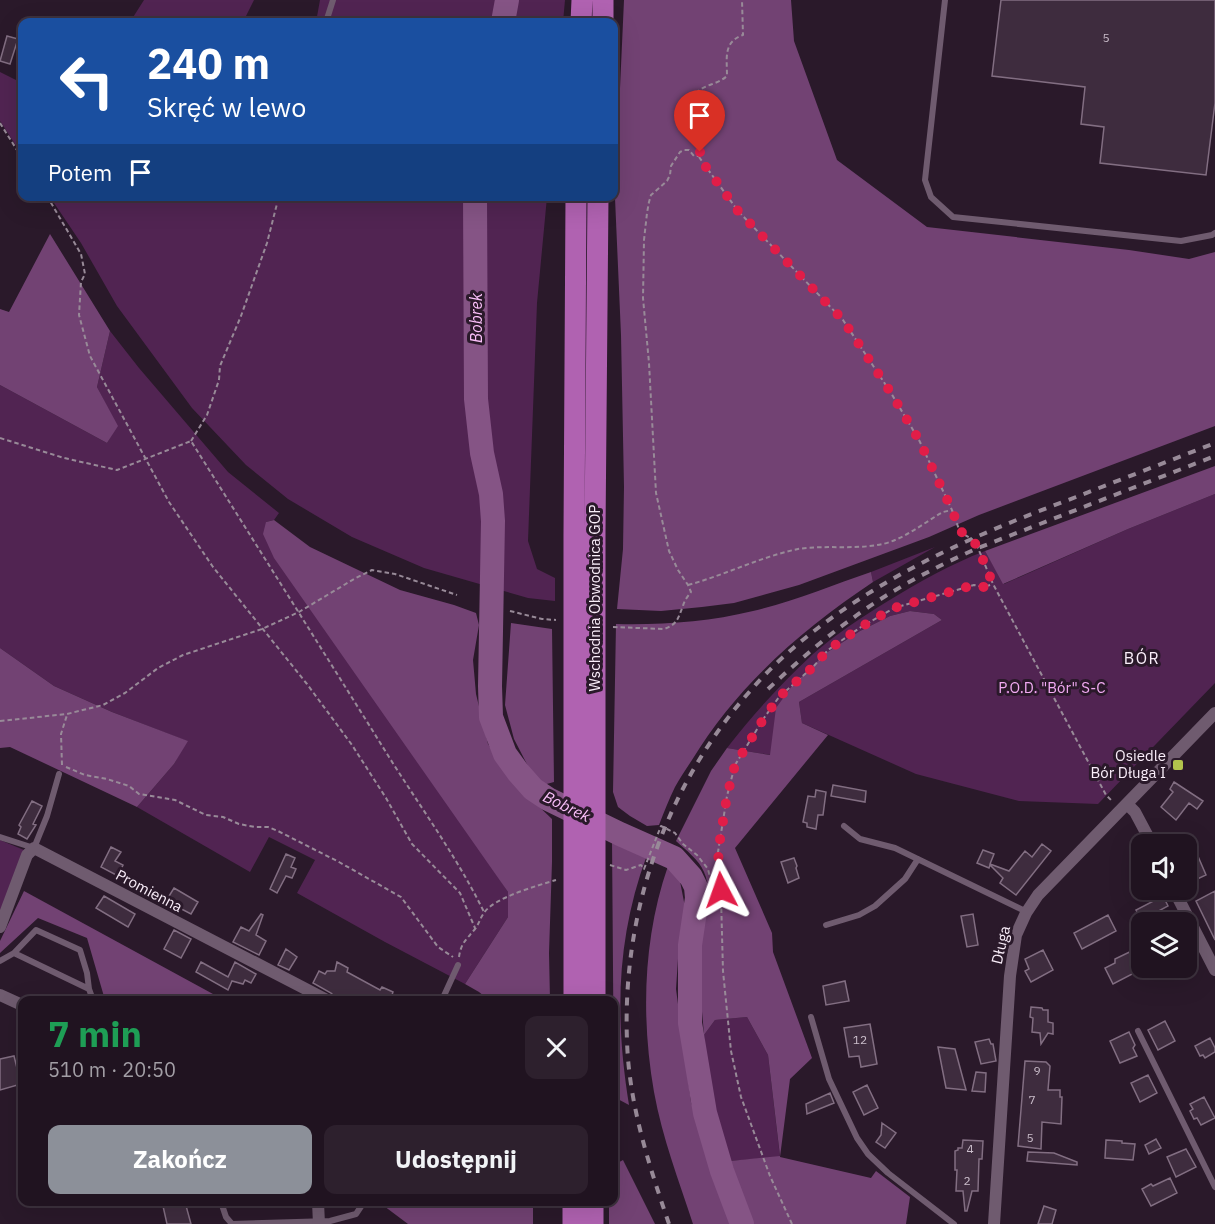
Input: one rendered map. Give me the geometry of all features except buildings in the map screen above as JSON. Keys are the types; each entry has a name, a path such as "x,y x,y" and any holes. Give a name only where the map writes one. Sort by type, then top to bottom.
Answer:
{"highway":[{"path":"581,18 582,0"},
{"path":"603,0 603,18"},
{"name":"Wschodnia Obwodnica GOP","path":"576,201 594,996"},
{"name":"Wschodnia Obwodnica GOP","path":"574,996 584,534 598,201"},
{"path":"581,1219 590,1206"}],"street":[{"name":"Długa","path":"994,1224 1010,976 1016,935 1038,895 1215,713"},
{"path":"1124,807 1135,812 1147,834"},
{"path":"0,927 27,855 34,848"},
{"name":"Promienna","path":"34,848 319,996"},
{"path":"1179,900 1215,970"},
{"path":"0,995 18,1003"},
{"path":"318,1206 320,1223"}],"lane":[{"path":"327,18 333,0"},
{"path":"945,0 925,180 931,197 953,217 1181,241 1212,236 1215,233"},
{"path":"0,837 34,848 47,816 59,774"},
{"path":"844,826 860,839 895,848 1027,912"},
{"path":"826,925 859,915 875,906 905,879 918,859"},
{"path":"0,961 14,953 36,930 80,951 91,996"},
{"path":"14,953 88,989"},
{"path":"444,996 458,965"},
{"path":"811,1017 829,1079 857,1138 868,1154 888,1173 954,1224"},
{"path":"1138,1031 1215,1187"},
{"path":"222,1206 226,1217 232,1224 320,1223 356,1214 361,1206"}],"path":[{"path":"698,156 699,138 688,109 694,95 704,86 714,85 728,76 729,46 735,38 743,35 742,0"},
{"path":"0,123 18,152"},
{"path":"609,626 664,629 678,620 682,607 691,592 669,551 656,493 643,298 644,240 651,195 667,181 671,166 680,152 689,150 694,156 698,156 738,211 843,320 913,430 960,531 972,539 978,548 993,584 1106,795 1124,807"},
{"path":"50,201 81,254 85,274 81,282 79,315 90,356 170,502 213,567 307,684 352,745 412,844 460,893 475,928"},
{"path":"0,438 64,458 117,470 190,441 207,415 219,380 220,366 267,243 278,201"},
{"path":"190,441 434,825 484,912"},
{"path":"688,585 721,576 756,561 800,549 894,541 943,512 952,510"},
{"path":"0,721 67,714 103,705 125,693 158,668 183,655 262,629 299,612 372,570 395,574 457,595"},
{"path":"792,1224 770,1176 741,1097 731,1051 723,971 718,852 727,796 735,765 779,697 813,667 828,650 894,608 974,585 984,587 993,584"},
{"path":"67,714 61,734 62,765 85,775 129,786 139,794 175,800 207,815 223,817 239,824 268,827 311,847 401,897 438,947 452,955 458,965"},
{"path":"609,864 626,870 641,865 644,869 661,826 675,833 683,844 697,855 708,868 712,885 721,890"},
{"path":"458,965 461,946 482,919 484,912 503,898 564,878"}],"green space":[{"path":"144,0 254,0 245,18 133,18"},
{"path":"320,0 565,0 563,18 317,18"},
{"path":"0,72 18,81 18,149 0,121"},
{"path":"53,201 547,201 537,303 528,541 537,569 555,578 555,601 528,598 424,568 352,537 288,499 246,465 192,408 117,306 81,243"},
{"path":"110,331 228,472 279,513 274,520 266,522 508,892 508,917 465,984 297,893 315,860 269,837 250,872 137,807 174,764 187,741 112,712 54,686 0,648 0,385 107,443 117,426 97,387"},
{"name":"P.O.D. \"Bór\" S-C","path":"1215,494 1215,683 1098,804 1019,801 916,774 802,723 799,702 942,620 934,614 910,611 890,616 860,631 826,653 792,686 771,755 727,748 768,699 822,647 869,613 935,574 985,551 1004,584 1128,529"},
{"path":"935,547 873,582 871,572"},
{"path":"0,840 24,850 0,917"},
{"path":"747,1017 768,1055 780,1157 730,1161 714,1111 704,1035 715,1020"}],"shaded area":[{"path":"624,0 791,0 794,41 837,160 927,227 1189,259 1215,252 1215,426 799,585 734,603 661,611 617,609 623,549 624,487 615,201 618,201 618,132"},
{"path":"50,234 110,331 97,387 118,426 107,443 0,385 0,309 9,312"},
{"path":"1215,466 1215,494 1003,584 985,551"},
{"path":"274,520 310,547 400,590 476,613 479,625 473,660 476,694 488,744 513,782 552,819 550,996 484,996 465,984 508,917 508,892 274,558 263,534 266,522"},
{"path":"871,572 873,582 846,600 772,661 729,708 679,780 659,825 647,826 618,807 613,792 616,624 685,622 736,615 783,603"},
{"path":"910,611 934,614 942,620 799,702 802,723 828,735 735,848 772,933 773,952 812,1058 790,1079 780,1157 871,1178 876,1171 910,1197 906,1224 693,1224 657,1109 647,1036 649,950 653,921 668,866 679,876 685,907 679,944 676,989 691,1102 711,1163 780,1156 768,1055 747,1017 715,1020 704,1035 699,951 708,901 707,882 699,863 676,841 711,771 727,748 770,755 776,708 792,686 826,653 860,631 890,616"},
{"path":"511,623 552,629 554,782 543,785 531,772 514,739 505,705"},
{"path":"0,648 54,686 112,712 188,741 174,764 137,807 10,747 0,748"},
{"path":"612,839 647,855 629,917 621,979 620,1010 624,1073 629,1105 618,1099 618,996 613,996"},
{"path":"24,891 217,996 104,996 87,938 38,918 0,953 0,941"},
{"path":"623,1160 655,1224 609,1224 609,1206 618,1206 618,1163"},
{"path":"384,1206 533,1206 533,1224 408,1224"}],"waterway":[{"name":"Bobrek","path":"504,18 507,0"},
{"name":"Bobrek","path":"475,201 476,399 493,521 491,717 505,754 533,789 548,799 674,858 691,877 696,887 697,898 690,945 690,1023 705,1113 722,1171 742,1224"}],"railway":[{"path":"669,1224 647,1157 636,1111 627,1041 627,993 632,946 641,899 655,854 673,810 695,767 721,727 751,690 798,644 833,617 889,581 935,556 1005,525 1215,443"},
{"path":"768,689 842,626 882,598 930,571 978,548 1215,456"}],"place":[{"name":"Osiedle Bór Długa I","path":"1178,765"}],"district":[{"name":"BÓR","path":"1142,658"}],"route":[{"path":"700,152 698,156 738,211 843,320 919,440 960,531 972,539 978,548 993,584 984,587 974,585 894,608 828,650 813,667 779,697 735,765 727,796 718,852 721,890"}]}
